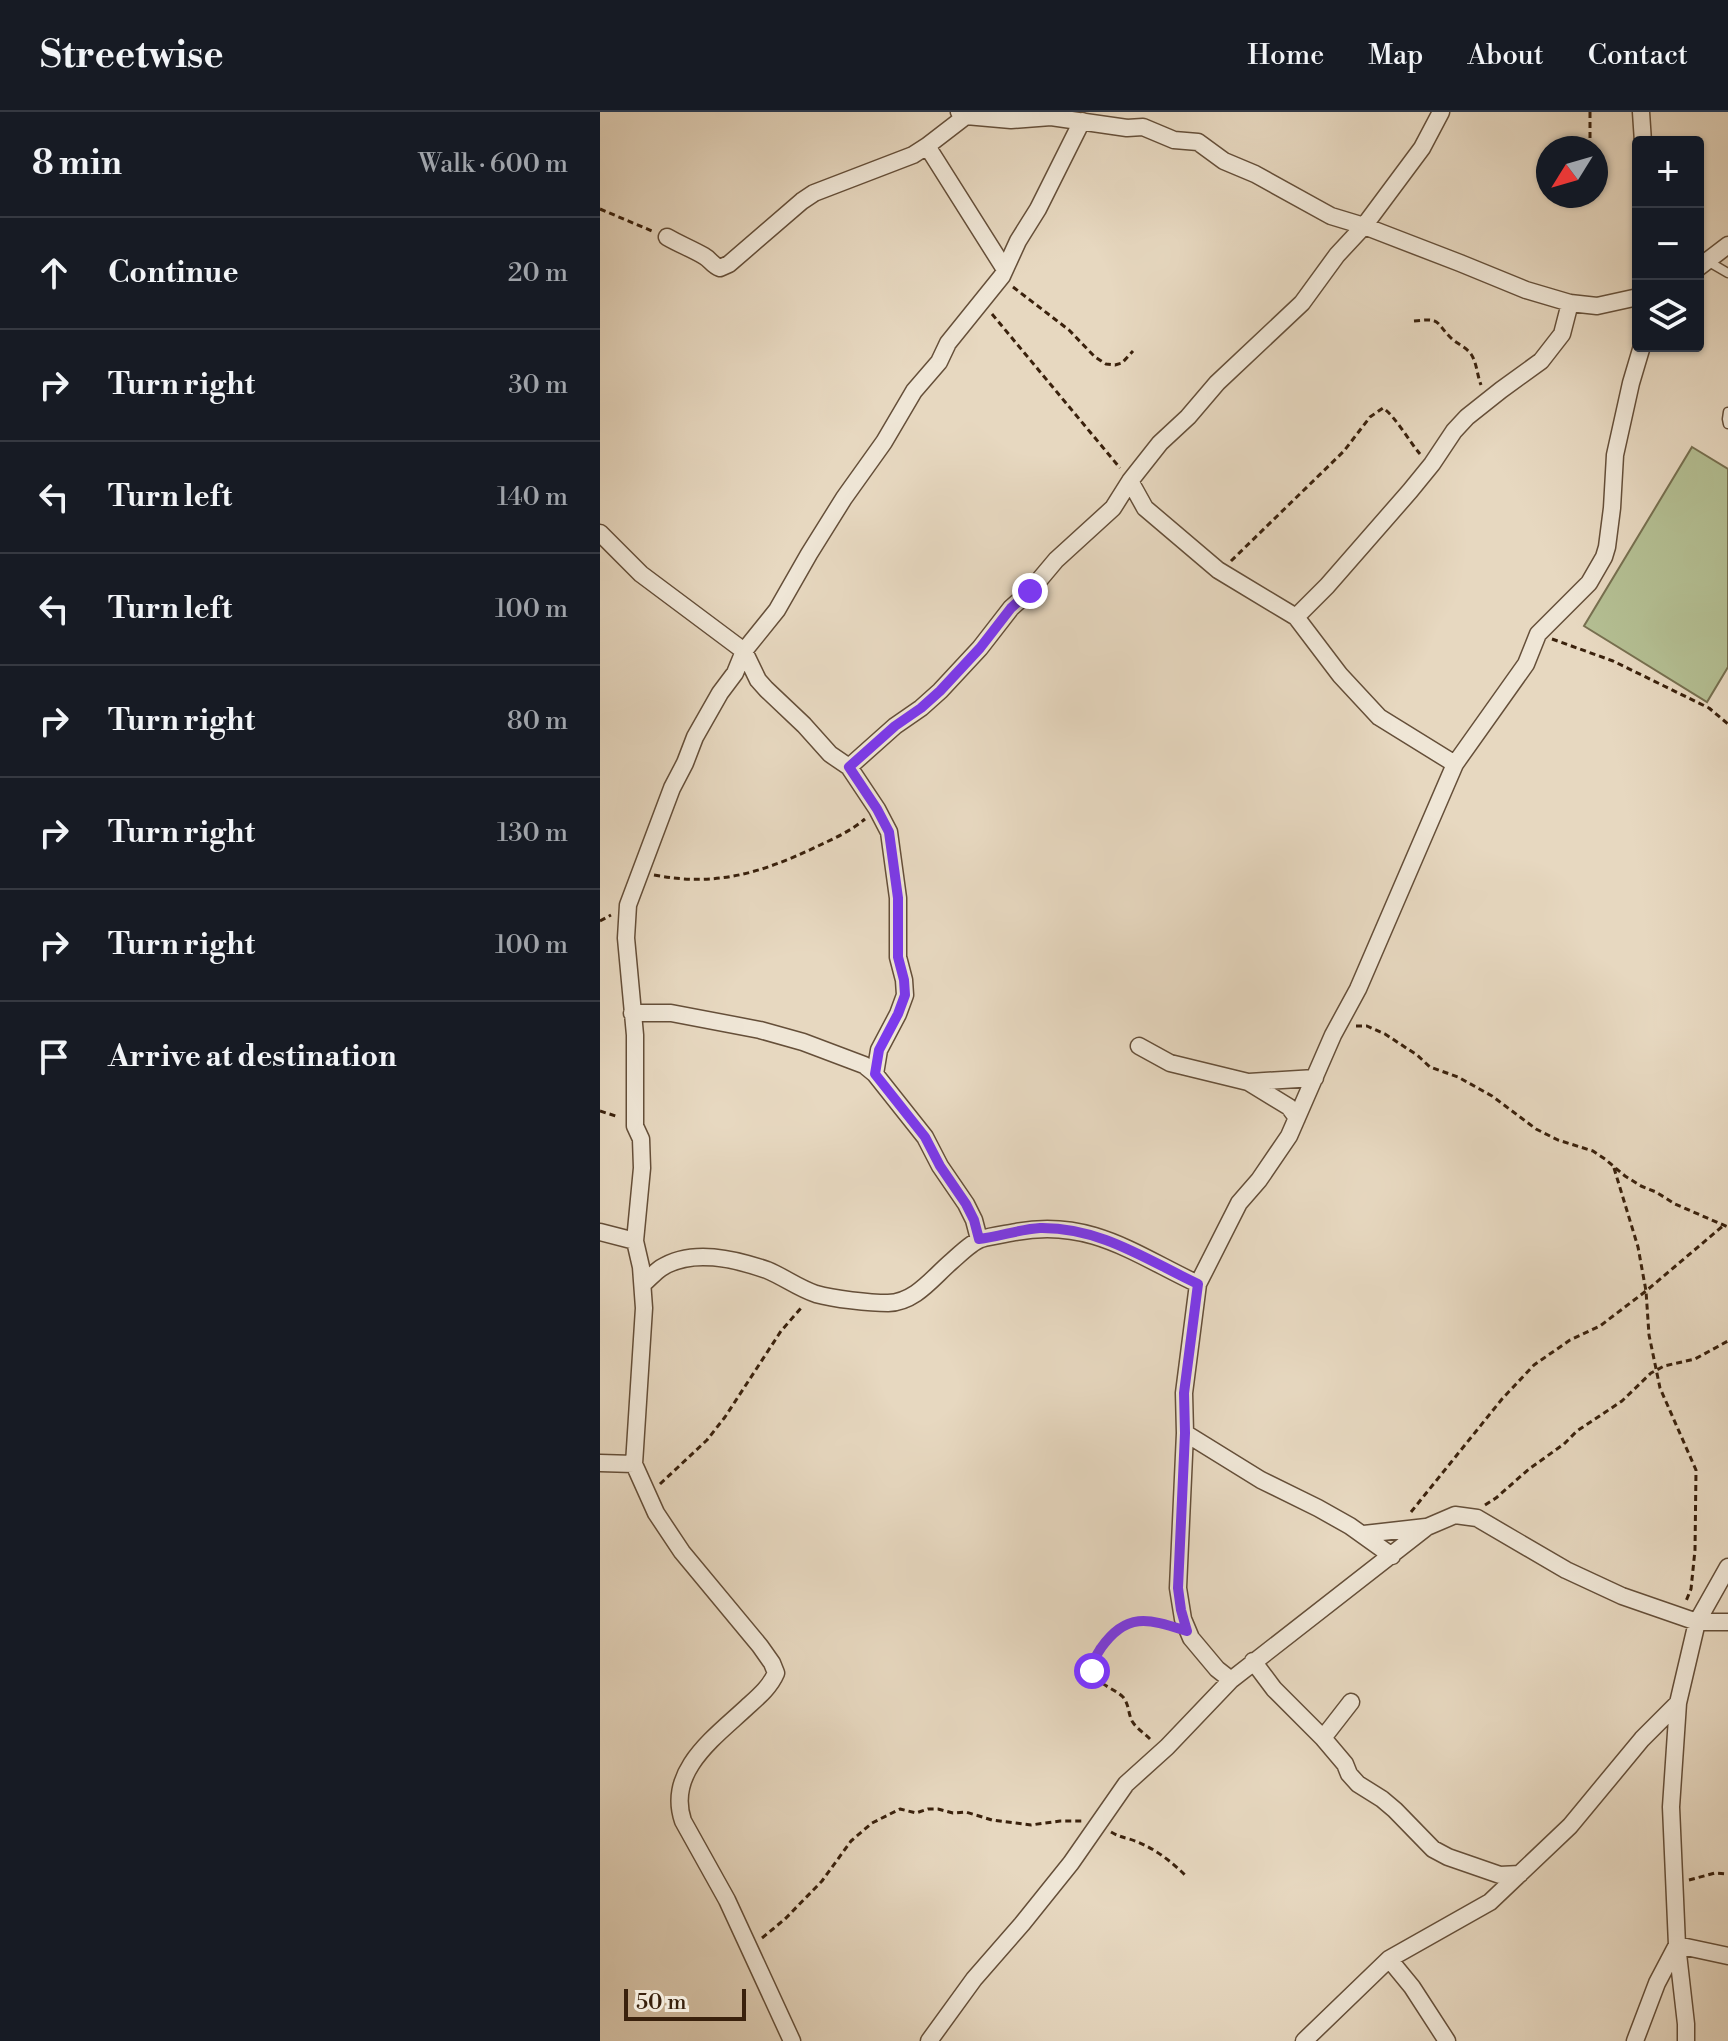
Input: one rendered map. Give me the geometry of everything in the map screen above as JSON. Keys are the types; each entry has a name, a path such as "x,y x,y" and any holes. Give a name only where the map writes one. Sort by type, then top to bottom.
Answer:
{"street":[{"path":"849,767 940,691 1056,560 1113,508 1160,443 1217,383 1302,303 1422,148 1441,112"},
{"path":"1629,112 1642,127"},
{"path":"667,237 706,257 713,266 720,268 729,264 814,193 890,164 927,146 962,114 1011,120 1050,114 1127,128 1143,127 1174,140 1198,142 1224,161 1255,174 1331,216 1526,290 1570,303 1597,306 1632,298"},
{"path":"792,2041 727,1900 679,1810 681,1780 696,1757 760,1695 776,1673 760,1646 682,1552 656,1513 634,1464 644,1308 642,1275 635,1241 642,1168 641,1139 635,1126 635,1035 626,938 628,905 672,788 695,737 735,673 744,651 777,610 844,498 884,442 914,391 939,362 948,343 1003,272 1082,121"},
{"path":"927,146 1003,272"},
{"path":"1704,264 1728,245"},
{"path":"1296,617 1327,586 1432,464 1467,417 1541,361 1562,334 1570,303"},
{"path":"1231,1680 1199,1649 1187,1631 1178,1588 1184,1393 1198,1284 1239,1203 1289,1136 1333,1035 1358,989 1455,764 1526,664 1538,634 1589,583 1604,557 1612,508 1615,455 1640,352"},
{"path":"1130,481 1145,508 1218,570 1296,617 1340,675 1379,717 1455,764"},
{"path":"600,533 641,574 744,651 758,680 766,689 830,754 849,767 889,832 898,898 898,957 905,995 879,1050 875,1074"},
{"path":"632,1013 671,1013 776,1034 864,1065 875,1074 925,1137 966,1204 979,1239"},
{"path":"1139,1046 1170,1063 1248,1082 1315,1078"},
{"path":"1248,1082 1289,1107 1297,1118"},
{"path":"642,1275 690,1258 723,1258 767,1270 818,1294 890,1303 911,1297 979,1239 1038,1228 1065,1229 1101,1237 1132,1249 1198,1284"},
{"path":"600,1232 635,1241"},
{"path":"1185,1433 1261,1480 1364,1534 1392,1556"},
{"path":"600,1463 634,1464"},
{"path":"929,2041 974,1979 1022,1924 1099,1824 1126,1784 1253,1661 1427,1527 1455,1515 1477,1518 1566,1570 1622,1596 1689,1619 1728,1622"},
{"path":"1364,1534 1427,1527"},
{"path":"1686,2041 1677,1945 1671,1807 1678,1703 1689,1619 1728,1567"},
{"path":"1253,1661 1274,1689 1323,1738 1358,1784 1388,1804 1433,1849 1500,1875 1520,1874"},
{"path":"1323,1738 1351,1702"},
{"path":"1304,2041 1389,1959 1490,1902 1570,1826 1642,1739 1678,1703"},
{"path":"1677,1945 1728,1956"},
{"path":"1635,2041 1657,1983 1677,1945"},
{"path":"1389,1959 1412,1987 1447,2041"}],"lane":[{"path":"1704,265 1728,273"},
{"path":"1728,412 1728,424"}],"path":[{"path":"1590,112 1590,136"},
{"path":"600,209 667,237"},
{"path":"1003,272 1019,293 1069,330 1106,364 1122,363 1133,351"},
{"path":"982,302 1130,481"},
{"path":"1414,321 1432,319 1438,322 1450,338 1469,351 1484,391 1501,390"},
{"path":"1218,570 1237,557 1344,451 1370,417 1383,408 1432,464"},
{"path":"1538,634 1613,661 1709,708 1728,724"},
{"path":"639,872 677,879 746,874 777,865 823,844 859,824 877,809"},
{"path":"1333,1035 1350,1025 1373,1028 1409,1049 1430,1067 1458,1077 1492,1096 1536,1129 1593,1151 1641,1186 1726,1226 1600,1326 1570,1340 1534,1365 1502,1399 1396,1530"},
{"path":"1614,1168 1638,1247 1646,1291 1649,1335 1663,1397 1696,1470 1695,1550 1689,1619"},
{"path":"648,1494 707,1440 783,1328 799,1309 818,1294"},
{"path":"1455,1515 1477,1509 1496,1498 1577,1431 1622,1401 1656,1370 1695,1359 1728,1341"},
{"path":"1167,1747 1141,1731 1132,1720 1123,1697 1097,1678 1092,1665 1105,1643 1122,1625 1135,1620 1162,1623 1187,1631"},
{"path":"750,1948 785,1919 822,1881 851,1841 872,1823 900,1809 916,1813 928,1809 966,1812 992,1820 1031,1825 1060,1821 1099,1824 1121,1838 1128,1838 1160,1854 1185,1875"},
{"path":"1674,1885 1715,1873 1728,1874"}],"green space":[{"path":"1692,447 1728,469 1728,667 1707,702 1584,626"}],"route":[{"path":"1030,591 1011,608 980,648 940,691 849,767 889,832 898,898 898,957 905,995 879,1050 875,1074 925,1137 966,1204 979,1239 1038,1228 1065,1229 1101,1237 1132,1249 1198,1284 1184,1393 1183,1497 1179,1545 1178,1588 1187,1631 1162,1623 1135,1620 1122,1625 1094,1659 1092,1671"}]}
